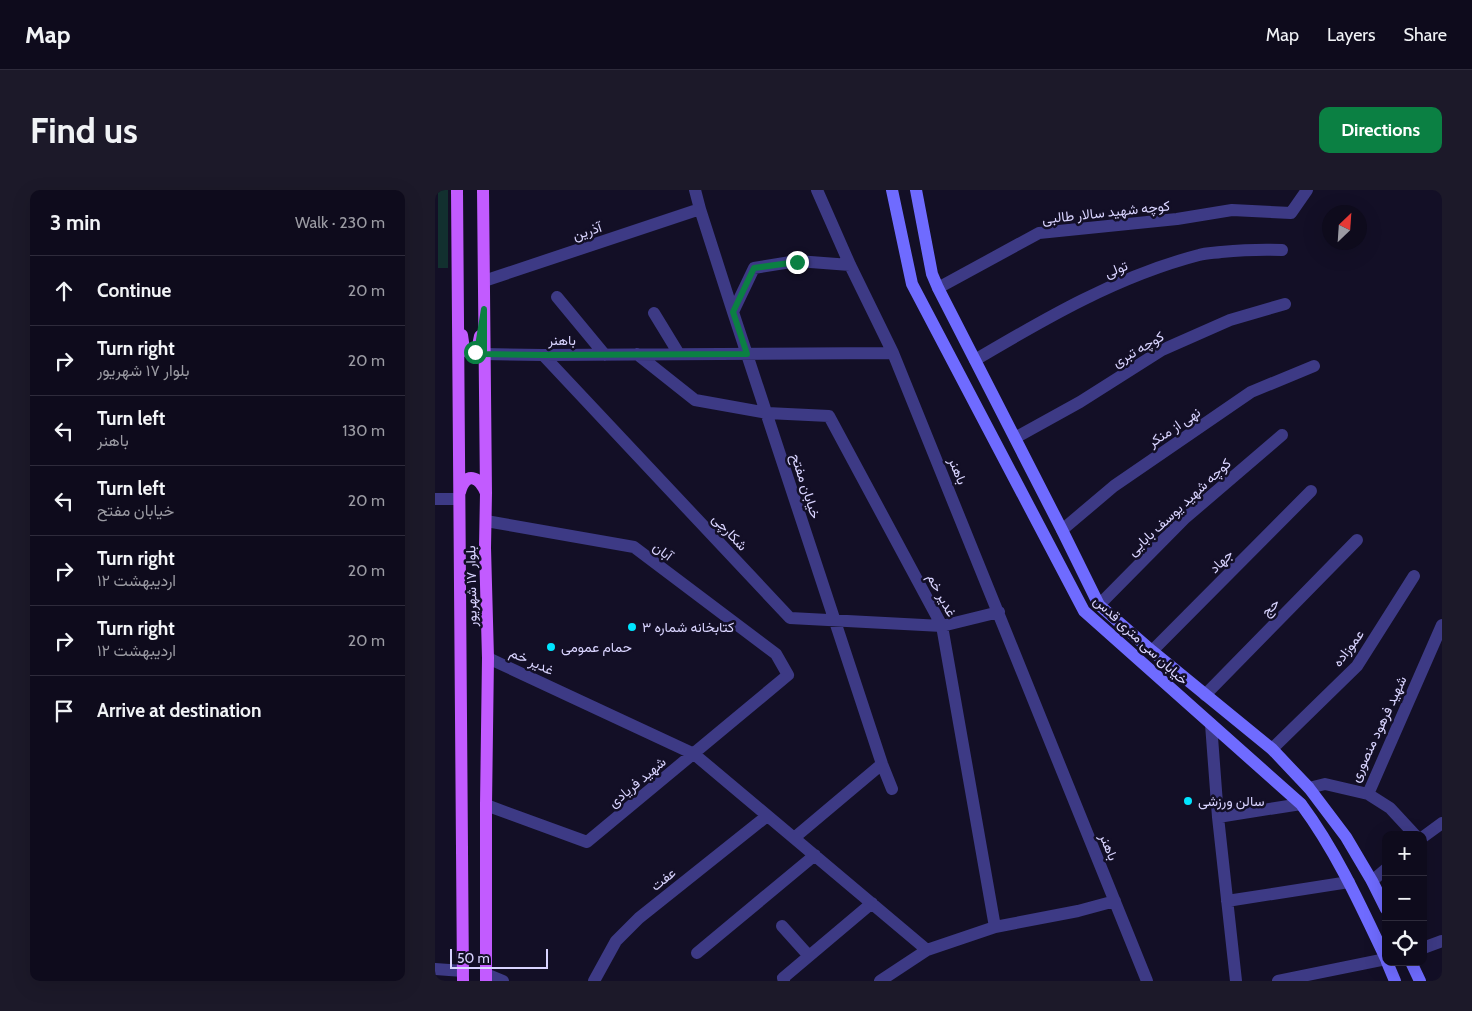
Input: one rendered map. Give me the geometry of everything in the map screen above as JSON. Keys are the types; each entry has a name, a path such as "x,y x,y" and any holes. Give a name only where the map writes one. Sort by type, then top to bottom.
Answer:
{"main road":[{"name":"بلوار ١٧ شهریور","path":"457,190 463,976"},
{"name":"بلوار ١٧ شهریور","path":"483,190 485,548 488,658 486,977"},
{"name":"خیابان سی متری قدس","path":"892,190 912,284 1084,611 1301,804 1315,823 1349,882 1382,952"},
{"name":"خیابان سی متری قدس","path":"916,190 932,274 938,288 1099,605 1152,652 1272,749 1309,788 1346,837 1382,901"},
{"path":"912,284 932,274"},
{"path":"458,303 464,349 470,353 475,352 478,346 484,309"},
{"path":"459,496 463,484 469,478 480,481 486,493"},
{"name":"خیابان سی متری قدس","path":"1389,966 1395,981"},
{"path":"1413,966 1420,981"}],"street":[{"name":"خیابان مفتح","path":"695,190 834,621 892,789"},
{"path":"817,190 850,265 893,353"},
{"name":"کوچه شهید سالار طالبی","path":"938,288 1039,233 1177,220 1232,210 1291,213 1307,190"},
{"name":"آذرین","path":"484,281 700,209"},
{"name":"تولی","path":"975,360 1047,318 1103,290 1155,269 1201,255 1253,249 1282,250"},
{"path":"733,312 754,268 797,262 850,265"},
{"path":"557,297 605,355"},
{"name":"کوچه تبری","path":"1015,438 1080,402 1162,350 1230,320 1285,304"},
{"path":"654,313 679,354"},
{"name":"باهنر","path":"484,354 893,353 1147,981"},
{"path":"637,354 695,400 767,413"},
{"name":"شکارچی","path":"543,355 790,618 942,626 999,612"},
{"name":"نهی از منکر","path":"1062,530 1114,486 1251,392 1314,366"},
{"name":"غدیر خم","path":"767,413 829,416 942,626 995,927"},
{"name":"کوچه شهید یوسف بابایی","path":"1099,605 1184,519 1282,435"},
{"name":"جهاد","path":"1152,652 1311,491"},
{"path":"435,499 459,496"},
{"name":"آبان","path":"486,521 634,547 776,654 788,675"},
{"name":"حج","path":"1205,696 1357,540"},
{"name":"عموزاده","path":"1272,749 1357,666 1414,576"},
{"name":"شهید فرهود منصوری","path":"1309,788 1325,784 1368,794 1442,625"},
{"name":"غدیر خم","path":"488,658 694,754 927,950"},
{"name":"شهید فریادی","path":"486,805 587,842 788,675"},
{"path":"1211,724 1218,817 1236,981"},
{"path":"794,838 882,764"},
{"path":"1368,794 1390,808 1411,831"},
{"path":"1218,817 1301,804"},
{"name":"عفت","path":"595,981 616,941 639,918 767,816"},
{"path":"1427,834 1442,823"},
{"path":"697,953 815,855"},
{"path":"1372,881 1382,872"},
{"path":"1227,901 1349,882"},
{"path":"880,981 927,950 995,927 1115,901"},
{"path":"784,981 783,978 872,903"},
{"path":"782,926 809,956"},
{"path":"1427,947 1442,941"},
{"path":"1278,981 1382,961"},
{"path":"435,969 463,976"},
{"path":"486,977 503,981"}],"green space":[{"path":"438,190 448,190 448,268 438,268"}],"place":[{"name":"کتابخانه شماره ۳","path":"632,627"},
{"name":"حمام عمومی","path":"551,647"},
{"name":"سالن ورزشی","path":"1188,801"}],"route":[{"path":"475,352 478,346 484,309 484,354 747,354 733,312 754,268 797,262"}]}
